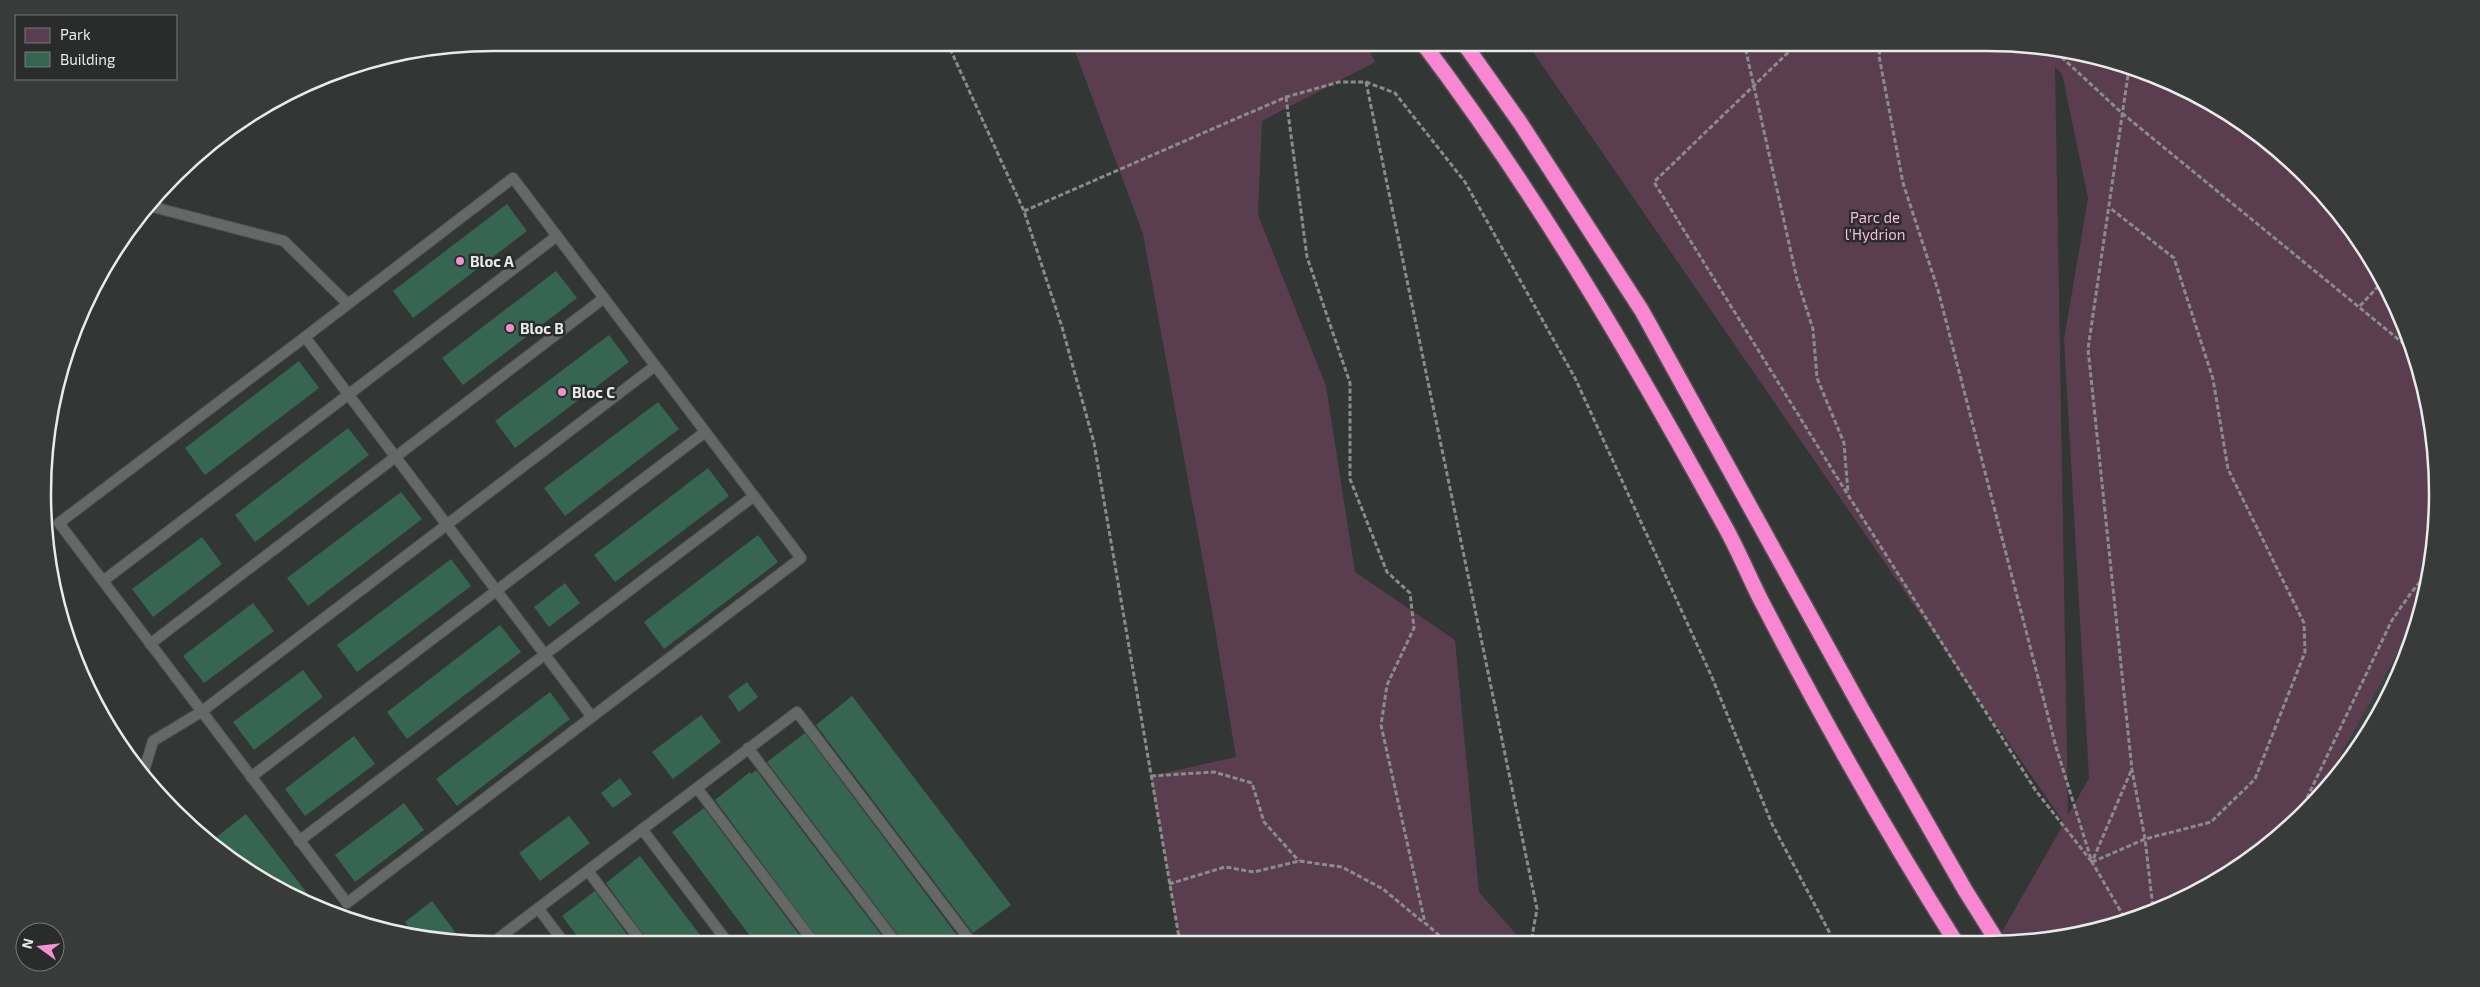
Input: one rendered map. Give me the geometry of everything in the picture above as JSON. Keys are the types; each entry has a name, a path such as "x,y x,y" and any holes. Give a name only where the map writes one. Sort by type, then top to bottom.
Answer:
{"highway":[{"path":"1428,51 1544,215 1610,321 1725,526 1763,606 1826,724 1897,848 1952,936"},
{"path":"1470,51 1521,124 1642,311 1855,698 1965,890 1994,936"}],"lane":[{"path":"513,178 801,558 347,903 103,581 54,524 348,304 513,178"},
{"path":"156,208 284,241 348,304"},
{"path":"103,581 557,236"},
{"path":"150,644 604,298"},
{"path":"305,337 592,717"},
{"path":"145,766 153,741 201,712 655,366"},
{"path":"251,777 705,432"},
{"path":"300,841 754,496"},
{"path":"501,936 797,712 967,936"},
{"path":"748,748 890,936"},
{"path":"697,788 809,936"},
{"path":"642,829 723,936"},
{"path":"588,870 637,936"},
{"path":"538,908 559,936"}],"path":[{"path":"951,51 1024,211 1062,328 1094,443 1179,936"},
{"path":"1746,51 1797,279 1813,329 1816,378 1844,443 1848,495"},
{"path":"1790,51 1654,182 1848,495 2036,791 2092,862 2122,914"},
{"path":"1880,51 1879,56 1903,183 1938,290 2056,747 2092,862"},
{"path":"2063,58 2123,114 2401,341"},
{"path":"2128,75 2088,350 2132,770 2145,839 2152,903"},
{"path":"1024,211 1286,98 1339,82 1366,82 1395,93 1465,182 1575,378 1711,675 1772,824 1831,936"},
{"path":"1366,82 1537,909 1532,936"},
{"path":"1286,98 1307,257 1350,383 1350,478 1387,572 1410,593 1414,628 1388,685 1381,725 1425,923"},
{"path":"2092,862 2145,839 2211,822 2255,779 2305,652 2304,623 2228,469 2213,379 2174,258 2110,208"},
{"path":"2360,306 2377,287"},
{"path":"2307,797 2392,620 2419,583"},
{"path":"2092,862 2132,770"},
{"path":"1152,776 1214,772 1252,782 1264,822 1299,861"},
{"path":"1169,884 1225,867 1254,872 1299,861 1342,867 1383,889 1440,936"}],"shaded area":[{"path":"2400,649 2383,689 2369,715 2335,766"}],"green space":[{"path":"1075,51 1370,51 1375,62 1262,121 1258,215 1326,386 1355,572 1455,640 1479,892 1518,936 1179,936 1151,776 1236,757 1211,605 1143,234"},
{"name":"Parc de l'Hydrion","path":"1532,51 1986,51 2044,55 2101,66 2156,85 2182,97 2208,111 2256,143 2278,161 2319,202 2354,248 2369,272 2395,324 2414,379 2425,436 2429,494 2425,551 2414,608 2400,649 2335,766 2299,806 2256,844 2208,876 2182,890 2129,912 2073,927 2005,935 2002,932 2064,823","holes":["2055,67 2062,74 2088,198 2064,339 2089,778 2068,815"]}],"building":[{"name":"Bloc A","path":"507,204 527,231 413,318 393,291"},
{"name":"Bloc B","path":"556,271 577,298 463,385 442,358"},
{"name":"Bloc C","path":"609,335 629,362 515,448 495,421"},
{"path":"299,361 319,388 205,475 185,448"},
{"path":"658,402 679,429 565,516 544,488"},
{"path":"348,428 369,455 255,542 235,515"},
{"path":"708,468 729,496 615,582 594,555"},
{"path":"401,492 422,519 308,606 287,578"},
{"path":"758,535 778,562 664,649 644,622"},
{"path":"202,537 222,564 153,617 132,589"},
{"path":"451,559 471,586 357,672 337,645"},
{"path":"565,583 580,603 549,627 534,607"},
{"path":"253,603 274,631 204,683 183,656"},
{"path":"500,625 521,652 407,739 387,712"},
{"path":"303,670 323,697 254,750 233,722"},
{"path":"747,682 758,697 739,712 728,696"},
{"path":"550,692 570,719 457,806 436,779"},
{"path":"852,696 1011,905 973,933 816,725"},
{"path":"701,715 721,742 673,779 652,752"},
{"path":"805,733 957,936 899,936 767,762"},
{"path":"354,736 375,764 305,816 285,789"},
{"path":"756,770 882,936 816,936 715,800 750,772 751,774"},
{"path":"620,778 632,794 613,808 601,793"},
{"path":"404,803 424,830 355,882 335,855"},
{"path":"704,808 800,936 750,936 672,832"},
{"path":"246,814 308,895 272,876 216,837"},
{"path":"569,816 590,843 540,881 519,853"},
{"path":"640,856 701,936 644,936 606,883"},
{"path":"595,891 628,936 577,936 562,916"},
{"path":"432,901 457,934 409,927 405,922"}],"place":[{"name":"Bloc A","path":"460,261"},
{"name":"Bloc B","path":"510,328"},
{"name":"Bloc C","path":"562,392"}]}
